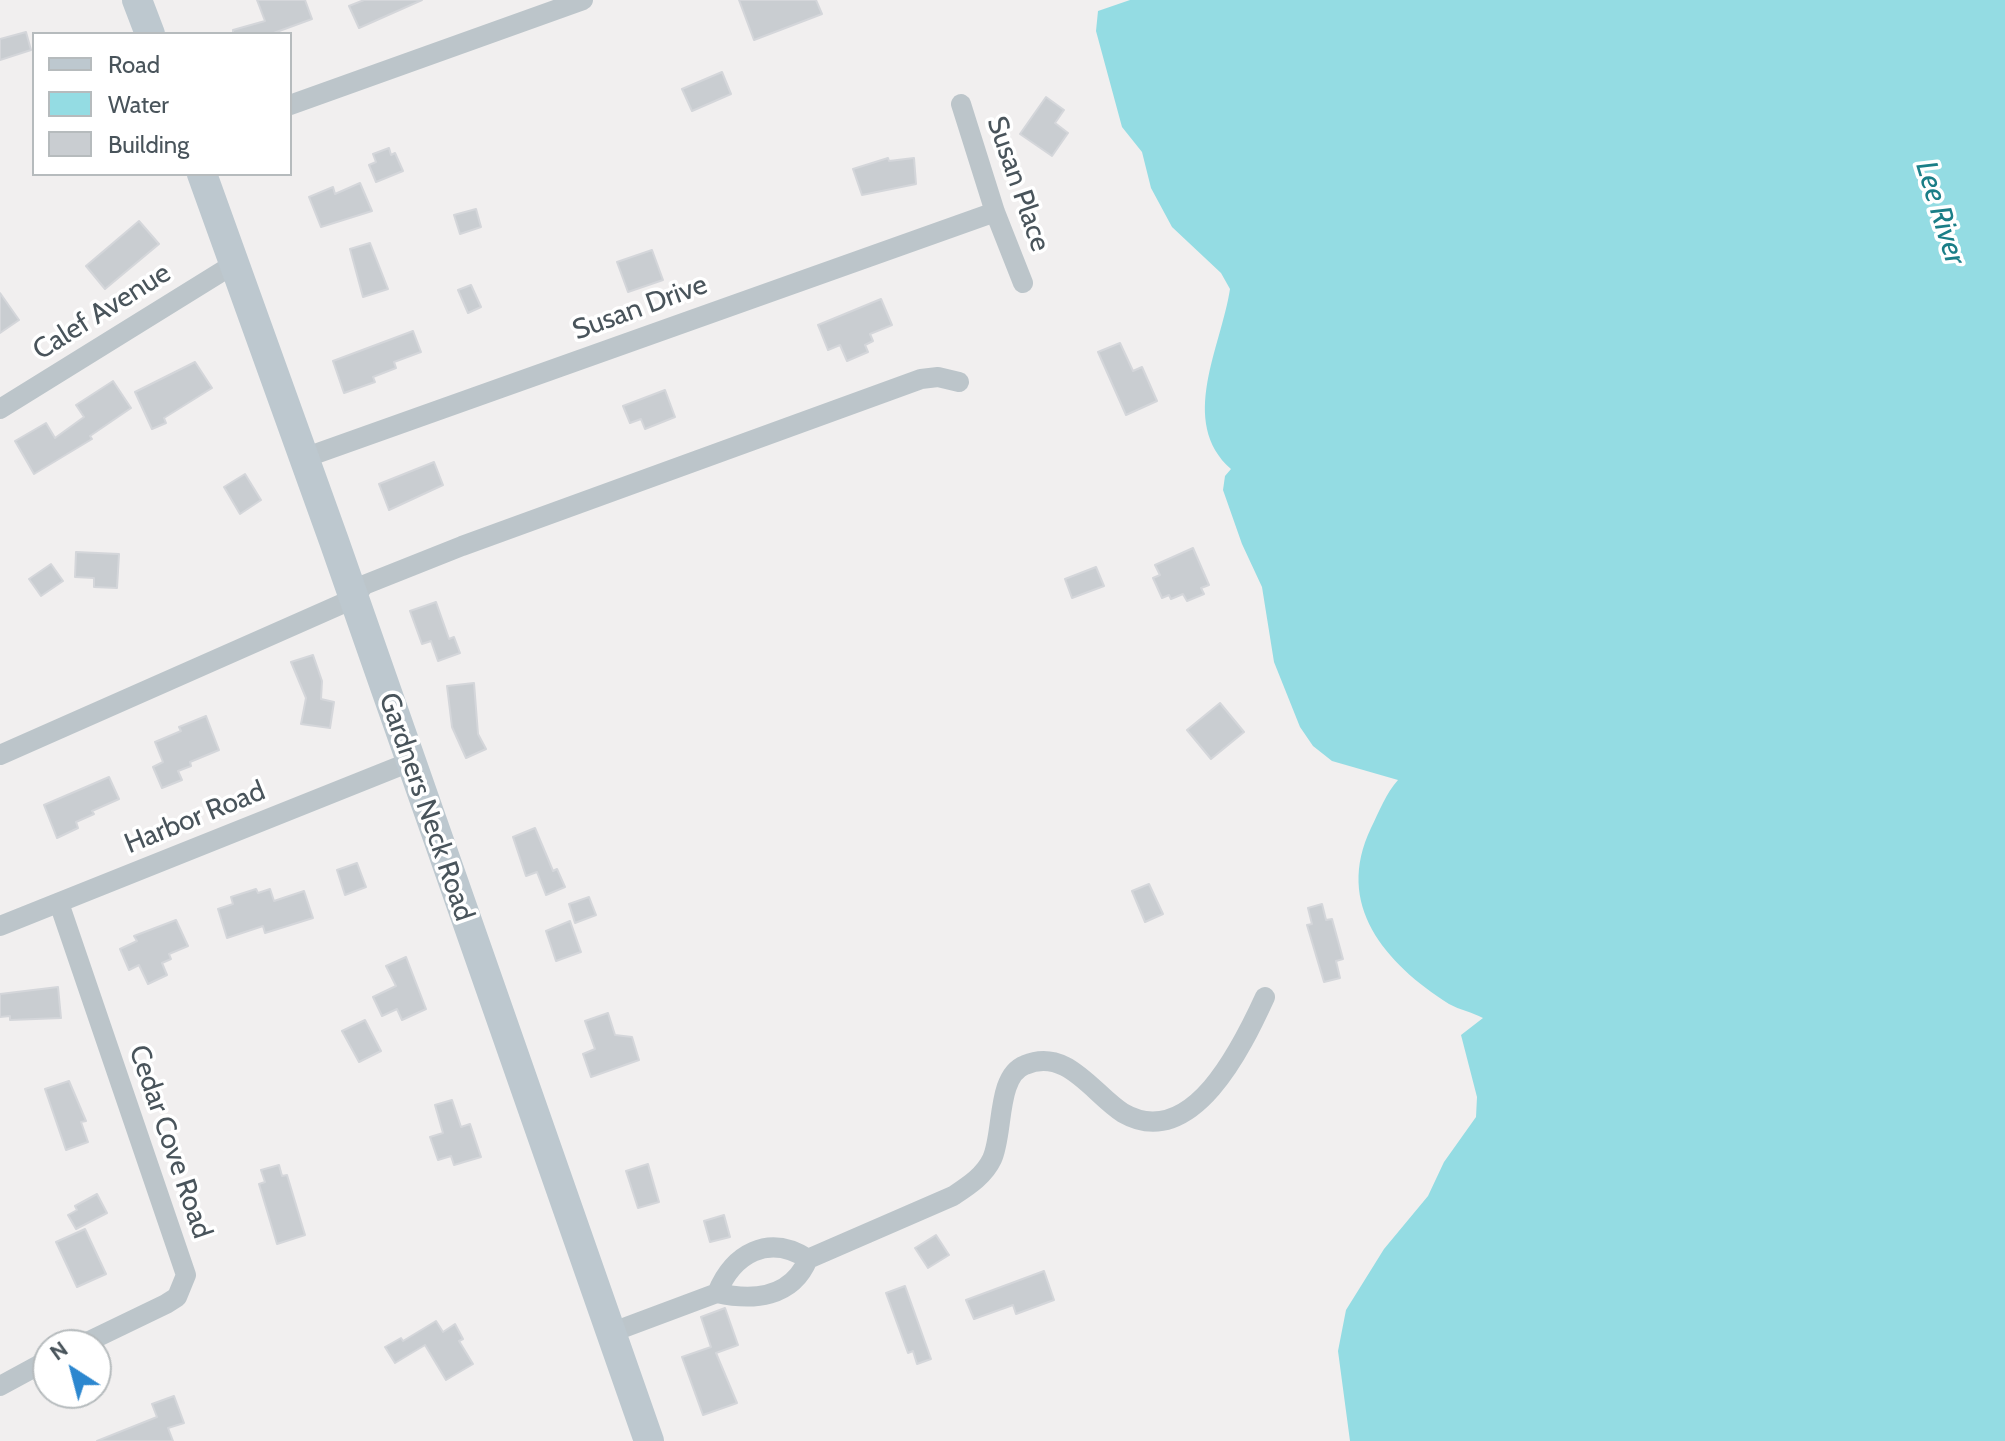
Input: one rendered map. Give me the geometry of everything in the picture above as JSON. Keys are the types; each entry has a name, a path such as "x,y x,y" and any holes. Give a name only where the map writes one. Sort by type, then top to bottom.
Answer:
{"street":[{"path":"137,0 149,32"},
{"path":"292,104 583,0"},
{"name":"Susan Place","path":"961,104 995,212 1023,283"},
{"name":"Gardners Neck Road","path":"203,176 649,1441"},
{"name":"Susan Drive","path":"304,458 995,212"},
{"name":"Calef Avenue","path":"0,409 234,264"},
{"path":"0,755 353,599 364,585 462,546 921,379 938,377 959,382"},
{"name":"Harbor Road","path":"0,926 410,762"},
{"name":"Cedar Cove Road","path":"59,903 186,1275 177,1297 112,1330"},
{"path":"610,1333 717,1293 745,1299 763,1297 799,1276 808,1259 953,1196 971,1183 992,1159 1002,1133 1007,1086 1016,1070 1025,1064 1051,1061 1068,1067 1110,1104 1137,1120 1156,1122 1176,1117 1190,1109 1223,1073 1248,1035 1265,997"},
{"path":"717,1293 726,1271 742,1257 759,1249 784,1248 808,1259"},
{"path":"0,1386 32,1369"}],"water":[{"name":"Lee River","path":"1130,0 2005,0 2005,1441 1350,1441 1338,1351 1346,1310 1384,1249 1428,1196 1444,1162 1476,1117 1477,1097 1461,1035 1483,1018 1449,1004 1426,988 1386,951 1372,930 1363,907 1359,882 1361,856 1380,809 1398,780 1332,761 1313,746 1300,727 1274,662 1262,587 1242,544 1223,490 1225,476 1231,469 1215,450 1207,429 1207,384 1230,289 1221,273 1172,227 1151,188 1142,152 1122,127 1096,31 1098,11"}],"building":[{"path":"257,0 305,0 312,19 276,32 233,32 265,21"},
{"path":"364,0 422,0 359,28 349,6"},
{"path":"739,0 816,0 822,14 754,40"},
{"path":"26,32 31,50 0,60 0,39"},
{"path":"722,72 731,94 692,111 682,89"},
{"path":"1046,97 1064,110 1055,123 1068,133 1052,156 1020,134"},
{"path":"389,148 391,155 395,153 403,171 376,182 369,165 376,162 373,154"},
{"path":"888,158 889,161 914,158 916,184 862,195 853,169"},
{"path":"360,183 372,211 321,227 309,197 333,187 335,194"},
{"path":"476,209 481,227 460,234 454,215"},
{"path":"139,221 159,244 105,289 86,266"},
{"path":"370,243 388,289 363,297 350,249"},
{"path":"652,250 663,280 628,292 617,262"},
{"path":"471,285 481,307 468,313 458,290"},
{"path":"0,293 19,320 0,333"},
{"path":"881,299 892,325 870,334 873,341 865,345 868,352 847,361 840,345 828,350 818,325"},
{"path":"413,331 421,352 394,362 396,368 373,377 375,382 344,393 333,361"},
{"path":"1120,343 1133,371 1142,367 1157,401 1126,415 1098,352"},
{"path":"195,362 212,388 164,418 166,423 152,429 135,392"},
{"path":"113,381 131,408 90,436 92,439 34,474 15,441 46,423 55,438 84,417 76,405"},
{"path":"665,390 675,417 645,429 641,419 630,423 623,406"},
{"path":"434,462 443,485 389,510 379,484"},
{"path":"245,474 261,500 240,514 224,487"},
{"path":"1193,548 1209,585 1201,588 1204,594 1187,601 1183,594 1171,599 1169,595 1162,598 1153,578 1160,575 1155,565"},
{"path":"76,552 119,554 117,588 94,587 94,578 75,577"},
{"path":"51,564 63,581 41,596 29,579"},
{"path":"1096,567 1104,586 1072,598 1065,579"},
{"path":"436,602 449,639 454,637 460,653 438,661 431,641 422,644 410,611"},
{"path":"313,655 322,681 321,699 334,702 330,728 301,724 306,698 291,662"},
{"path":"474,683 478,734 486,749 466,758 452,727 447,686"},
{"path":"1220,703 1244,732 1211,759 1187,730"},
{"path":"206,716 219,750 190,762 191,766 178,771 182,780 162,788 153,767 163,762 155,742 181,731 179,727"},
{"path":"109,777 119,799 92,811 94,814 76,822 78,828 57,838 44,805"},
{"path":"535,828 553,871 557,869 565,887 546,895 537,872 526,876 513,837"},
{"path":"357,863 366,887 345,895 337,870"},
{"path":"1149,884 1163,914 1145,922 1132,891"},
{"path":"256,889 258,893 270,889 274,901 304,891 313,918 265,933 263,926 227,938 218,909 233,904 231,897"},
{"path":"589,897 596,915 575,923 569,904"},
{"path":"1322,904 1326,920 1332,919 1343,959 1336,961 1340,978 1324,982 1307,925 1312,924 1308,908"},
{"path":"176,920 188,946 169,954 171,959 162,963 167,975 148,984 139,965 129,970 120,949 137,941 134,936"},
{"path":"570,921 581,952 556,961 546,931"},
{"path":"406,957 426,1009 402,1020 397,1009 382,1016 373,997 396,986 386,966"},
{"path":"58,987 61,1018 10,1020 10,1016 0,1017 0,994"},
{"path":"608,1013 615,1035 632,1037 639,1060 591,1077 583,1054 595,1049 585,1021"},
{"path":"365,1020 381,1051 359,1062 342,1031"},
{"path":"69,1081 86,1121 81,1122 88,1142 66,1150 45,1089"},
{"path":"452,1100 461,1127 470,1124 481,1157 454,1165 451,1156 438,1160 430,1137 443,1133 435,1105"},
{"path":"648,1164 659,1202 638,1208 626,1171"},
{"path":"279,1165 282,1176 287,1175 305,1235 277,1244 259,1184 265,1182 261,1170"},
{"path":"97,1194 107,1213 76,1229 68,1215 77,1210 75,1206"},
{"path":"724,1215 730,1237 710,1242 704,1221"},
{"path":"85,1229 106,1274 77,1287 56,1242"},
{"path":"936,1235 949,1255 928,1268 915,1248"},
{"path":"1044,1271 1054,1300 1016,1314 1013,1305 974,1319 966,1300"},
{"path":"905,1286 931,1359 917,1364 913,1351 908,1353 886,1293"},
{"path":"725,1308 738,1345 716,1353 737,1403 703,1415 682,1357 711,1347 701,1317"},
{"path":"436,1321 443,1332 455,1324 463,1339 459,1341 473,1364 446,1380 425,1345 395,1363 385,1347 401,1338 403,1341"},
{"path":"174,1396 184,1423 168,1428 173,1441 97,1441 157,1417 152,1404"}]}
